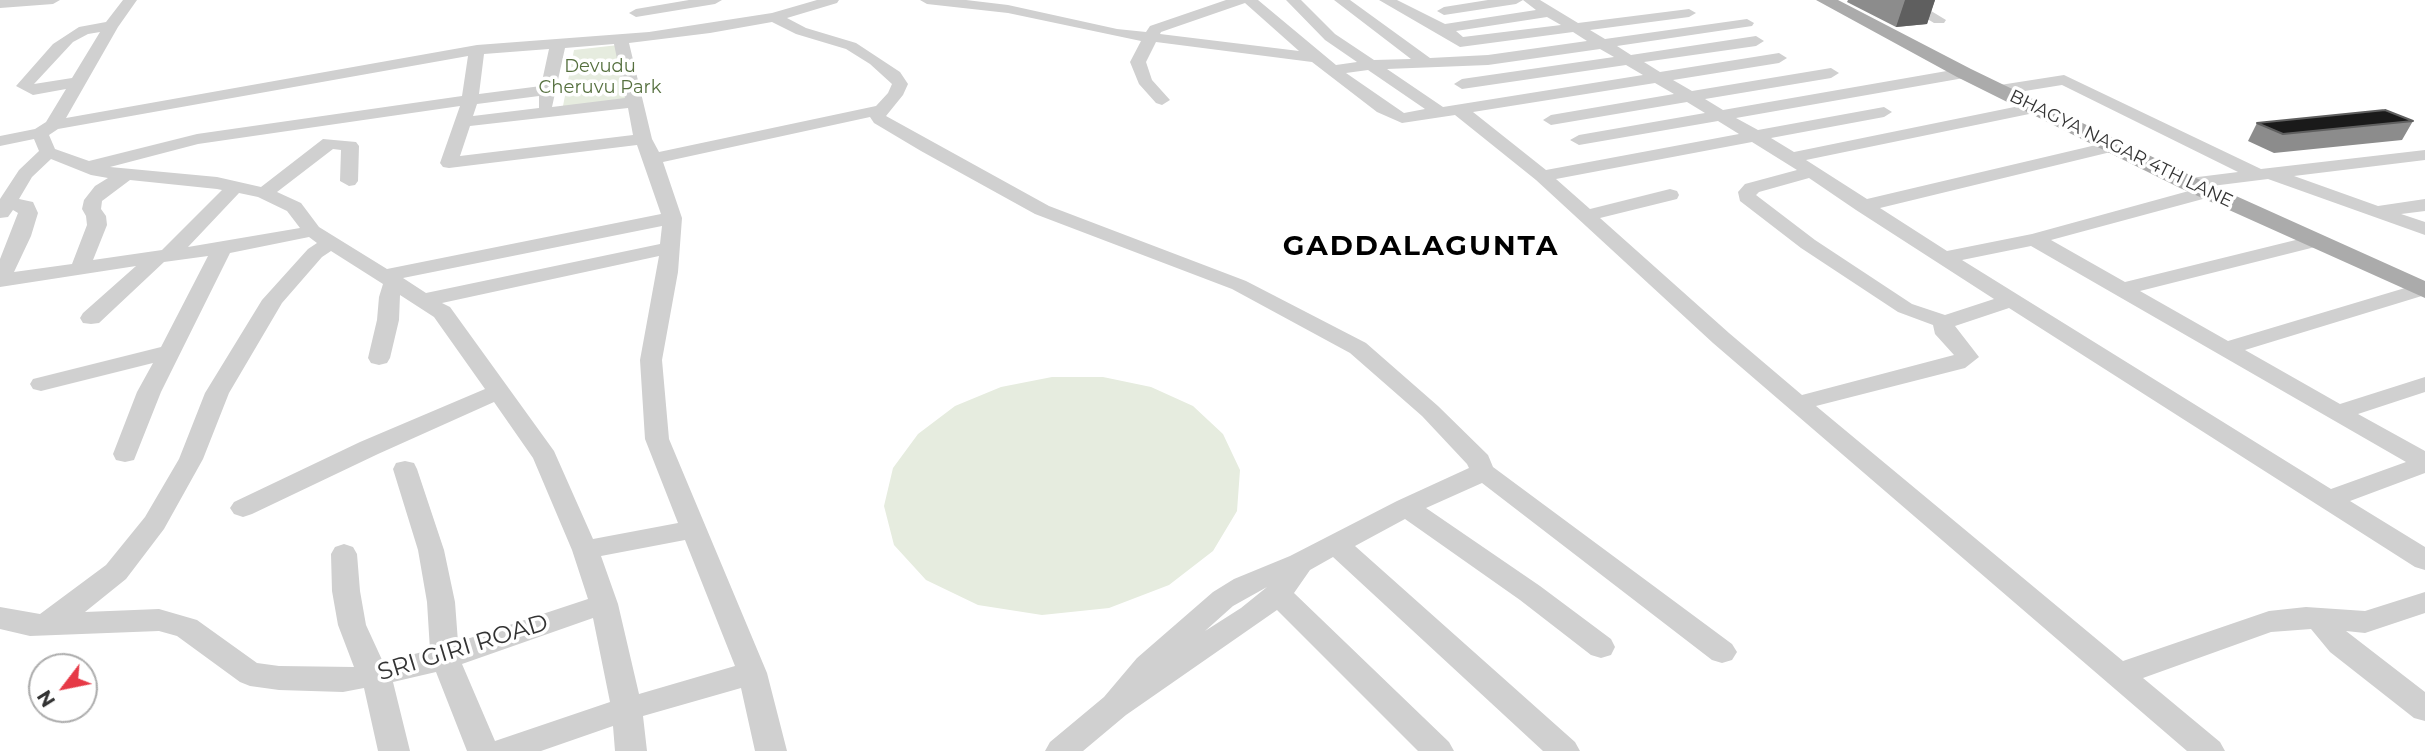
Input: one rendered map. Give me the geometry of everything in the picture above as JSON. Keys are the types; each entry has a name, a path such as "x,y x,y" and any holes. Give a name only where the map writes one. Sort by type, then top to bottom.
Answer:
{"main road":[{"name":"BHAGYA NAGAR 4TH LANE","path":"1825,0 2034,108 2197,187 2424,289"}],"street":[{"path":"0,4 52,0"},
{"path":"3,209 111,26 130,0"},
{"path":"649,37 632,6 715,0"},
{"path":"0,141 47,137 477,50 649,37 774,17 832,0"},
{"path":"927,0 1008,9 1093,29 1316,58"},
{"path":"1162,100 1144,81 1138,62 1160,26 1240,0"},
{"path":"1250,0 1316,58 1393,115 1402,118 1780,58"},
{"path":"1293,0 1330,37 1451,112 1542,176 1721,338 2117,676 2209,751"},
{"path":"1341,0 1426,63 1492,105"},
{"path":"1389,2 1419,0"},
{"path":"1903,0 1939,20"},
{"path":"1389,2 1464,42 1689,13"},
{"path":"1295,40 1441,28 1537,3"},
{"path":"1444,11 1537,3 1791,158 1944,258 2425,560"},
{"path":"477,50 470,100 450,163 648,149 878,110 895,95 900,84 894,75 876,61 851,46 801,31 774,17"},
{"path":"1334,70 1372,65 1488,60 1747,23"},
{"path":"78,82 33,90 24,86 68,39 84,30 111,26"},
{"path":"620,38 634,102 672,218 670,248 651,360 657,439 752,673 771,751"},
{"path":"1462,84 1756,41"},
{"path":"543,112 558,43"},
{"path":"1579,140 1964,72"},
{"path":"1551,120 1687,95 1831,73"},
{"path":"2000,90 2063,80 2262,174 2425,229"},
{"path":"86,168 197,139 548,90"},
{"path":"463,122 634,102"},
{"path":"1791,158 2034,108"},
{"path":"878,110 877,114 887,124 1042,210 1239,285 1358,348 1430,411 1479,461 1482,471 1723,652"},
{"path":"1542,176 1884,112"},
{"path":"264,193 329,144 340,118"},
{"path":"47,137 86,168 217,183 264,193 294,207 321,237 349,256 391,278 442,312 545,457 585,550 604,604 627,709 631,751"},
{"path":"329,144 350,146 349,181"},
{"path":"1863,206 2113,146"},
{"path":"1944,258 2034,239 2197,187 2262,174 2422,157"},
{"path":"1811,172 1752,188 1747,192 1747,197 1808,244 1905,308 1945,322 2012,300"},
{"path":"81,266 97,225 96,216 91,209 93,200 102,190 127,174"},
{"path":"92,318 164,256 235,187"},
{"path":"1585,216 1670,195"},
{"path":"2375,211 2425,205"},
{"path":"3,209 26,206 28,213 21,236 4,259 0,280 223,246 321,237"},
{"path":"391,278 672,218"},
{"path":"44,625 67,611 116,572 155,523 191,459 217,393 273,300 315,253 321,237"},
{"path":"2034,239 2425,463"},
{"path":"2123,289 2316,241"},
{"path":"125,454 169,352 223,246"},
{"path":"424,300 670,248"},
{"path":"379,358 388,320 391,278"},
{"path":"2227,348 2424,289"},
{"path":"1798,403 1957,363 1968,357 1943,330 1945,322"},
{"path":"41,384 169,352"},
{"path":"2339,412 2425,384"},
{"path":"243,508 369,448 498,392"},
{"path":"2328,499 2425,463"},
{"path":"405,469 431,550 441,602 445,658 483,751"},
{"path":"1115,706 1147,666 1223,599 1244,586 1300,564 1482,471"},
{"path":"1406,508 1530,593 1601,647"},
{"path":"585,550 694,529"},
{"path":"1337,545 1564,751"},
{"path":"344,554 346,591 352,625 366,661 376,675 394,751"},
{"path":"1061,751 1115,706 1278,594 1300,564"},
{"path":"1278,594 1438,751"},
{"path":"2117,676 2269,622 2290,619 2365,622 2425,602"},
{"name":"SRI GIRI ROAD","path":"0,618 44,625 159,621 187,628 250,674 343,680 445,658 604,604"},
{"path":"2319,619 2340,643 2425,709"},
{"path":"504,751 627,709 752,673"}],"green space":[{"name":"Devudu Cheruvu Park","path":"627,44 634,105 562,111 574,50"},
{"path":"1052,377 1103,377 1151,387 1193,406 1223,434 1240,470 1237,511 1213,551 1169,585 1109,608 1042,615 978,605 926,580 894,545 884,506 893,468 918,434 955,406 1001,387"}],"building":[{"path":"2385,110 2413,121 2283,134 2257,123"}],"district":[{"name":"GADDALAGUNTA","path":"1421,247"}]}
